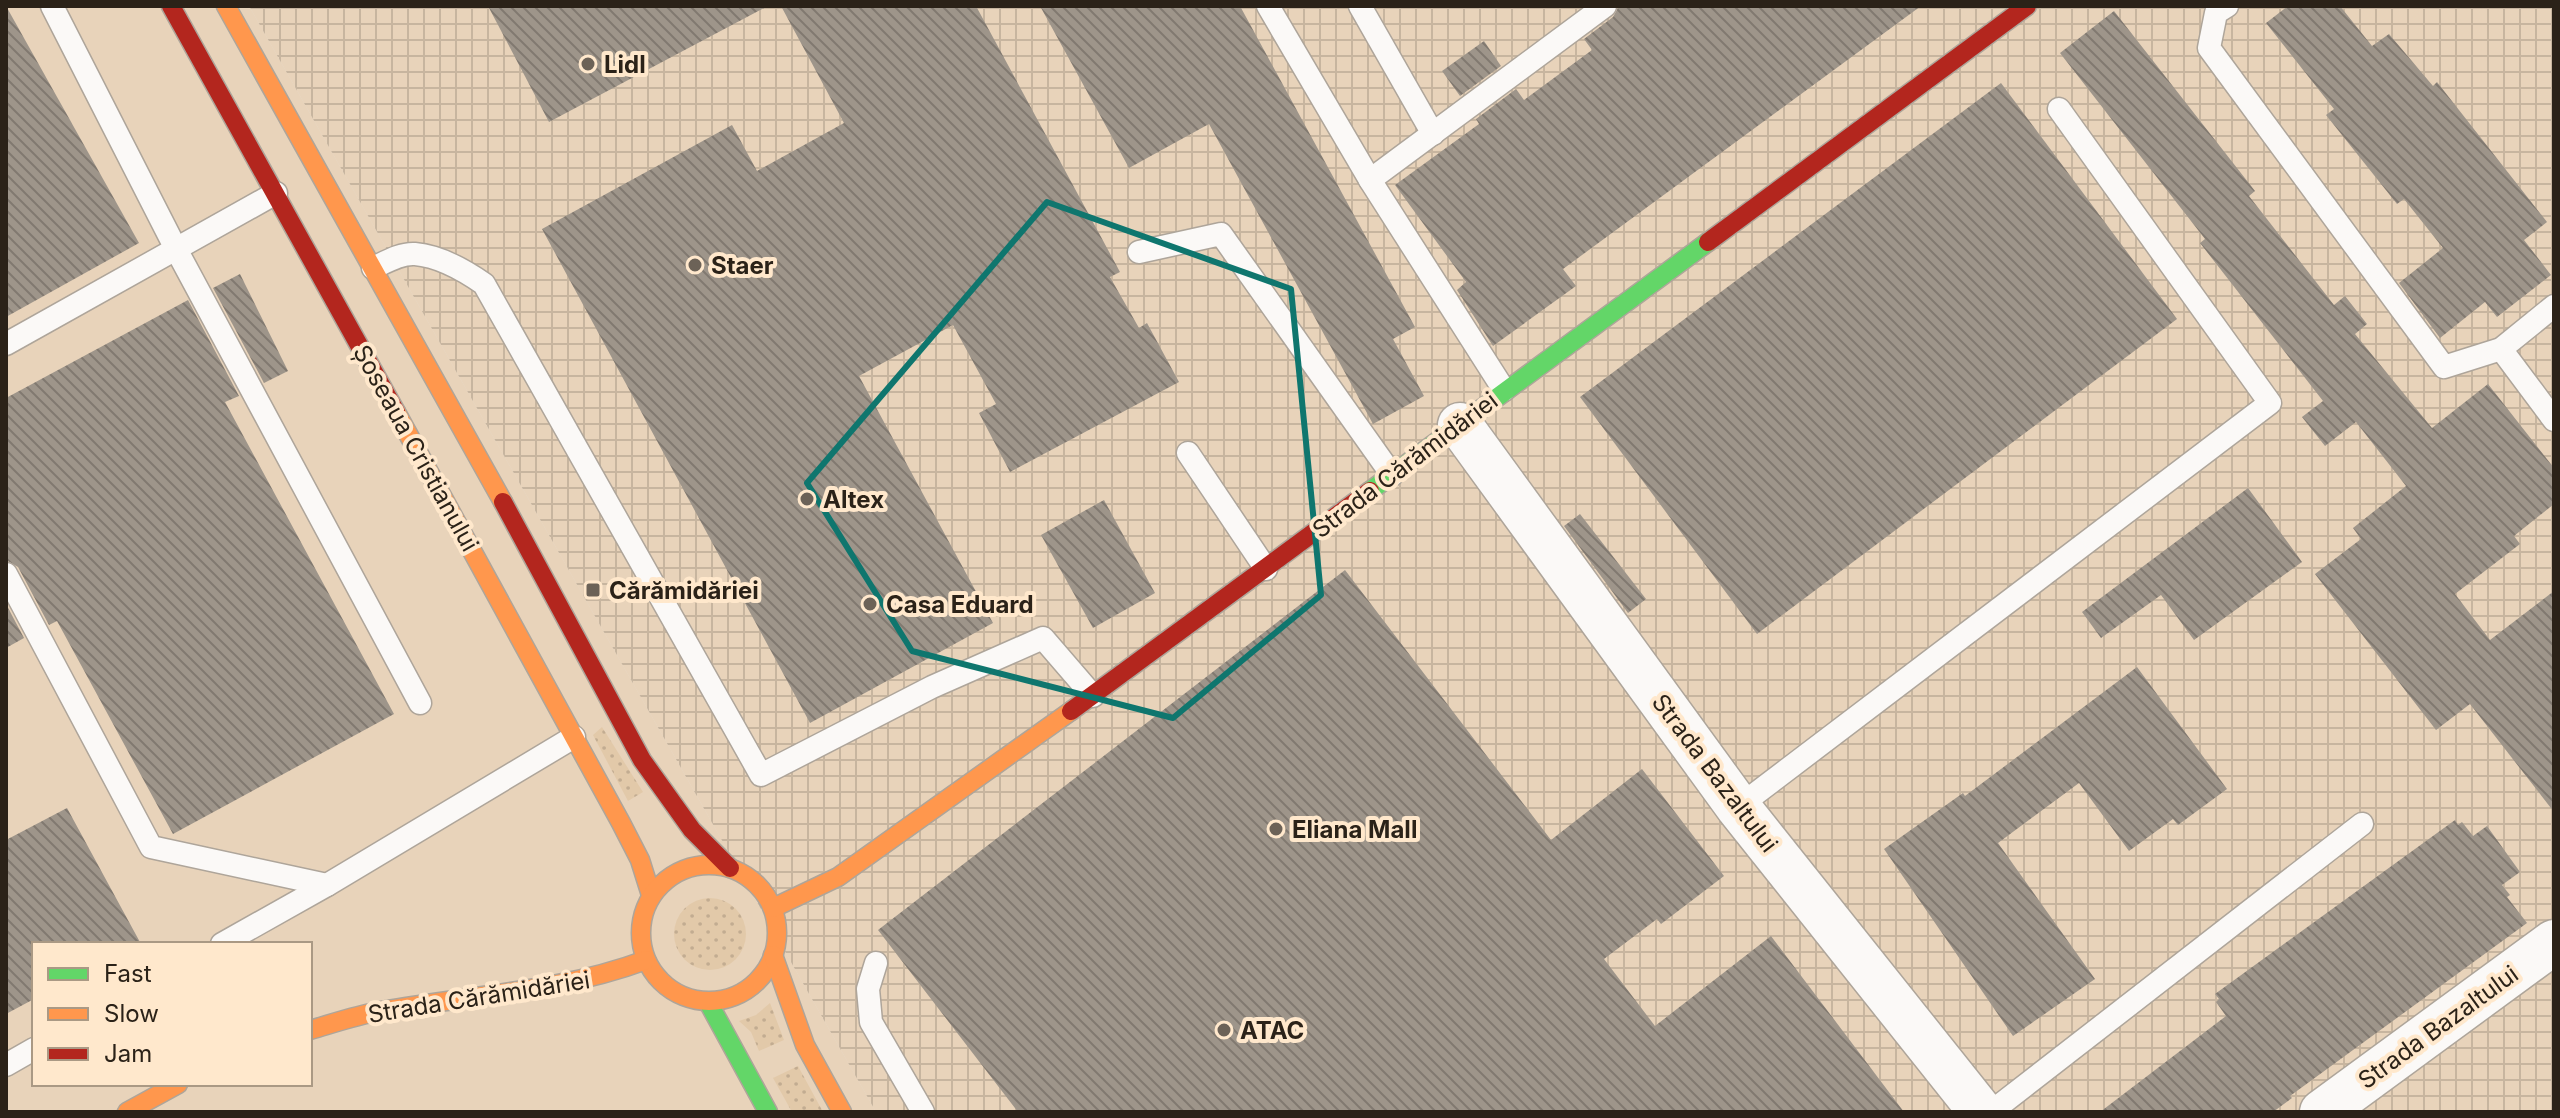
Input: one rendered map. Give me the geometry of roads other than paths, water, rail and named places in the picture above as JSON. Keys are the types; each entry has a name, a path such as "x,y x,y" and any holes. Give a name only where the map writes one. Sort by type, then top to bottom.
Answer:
{"street":[{"name":"Șoseaua Cristianului","path":"171,6 574,737 640,860 651,895"},
{"name":"Șoseaua Cristianului","path":"226,6 551,587 642,760 692,830 730,868"},
{"name":"Strada Cărămidăriei","path":"773,908 838,877 1093,696 2027,6"},
{"name":"Strada Bazaltului","path":"1460,425 1738,807 1981,1112"},
{"path":"695,866 730,868 752,880 773,908 777,936 773,955 764,974 749,990 729,999 708,1002 686,998 667,988 653,973 641,948 641,920 651,895 663,881 678,871 695,866"},
{"name":"Strada Bazaltului","path":"2332,1110 2545,952"},
{"path":"773,955 805,1045 842,1112"},
{"name":"Strada Cărămidăriei","path":"312,1029 384,1011 573,985 646,960"},
{"path":"708,1002 768,1112"},
{"path":"127,1112 174,1086"}],"lane":[{"path":"52,6 176,249 420,703"},
{"path":"1268,6 1370,180 1504,390"},
{"path":"1360,6 1433,134"},
{"path":"1370,180 1605,6"},
{"path":"2227,6 2216,13 2209,48 2444,367 2501,349 2554,306"},
{"path":"1738,807 2270,403 2059,109"},
{"path":"6,344 276,193"},
{"path":"1139,252 1221,234 1392,475"},
{"path":"373,268 414,254 462,268 484,284 761,775 932,687 1043,638 1093,696"},
{"path":"2501,349 2554,420"},
{"path":"1188,453 1266,569"},
{"path":"6,574 151,847 327,885"},
{"path":"226,942 574,737"},
{"path":"1991,1112 2362,824"},
{"path":"876,963 868,989 871,1022 923,1112"},
{"path":"6,1065 32,1050"}],"place":[{"name":"Lidl","path":"588,64"},
{"name":"Staer","path":"695,265"},
{"name":"Altex","path":"807,499"},
{"name":"Cărămidăriei","path":"593,590"},
{"name":"Casa Eduard","path":"870,604"},
{"name":"Eliana Mall","path":"1276,829"},
{"name":"ATAC","path":"1224,1030"}]}
